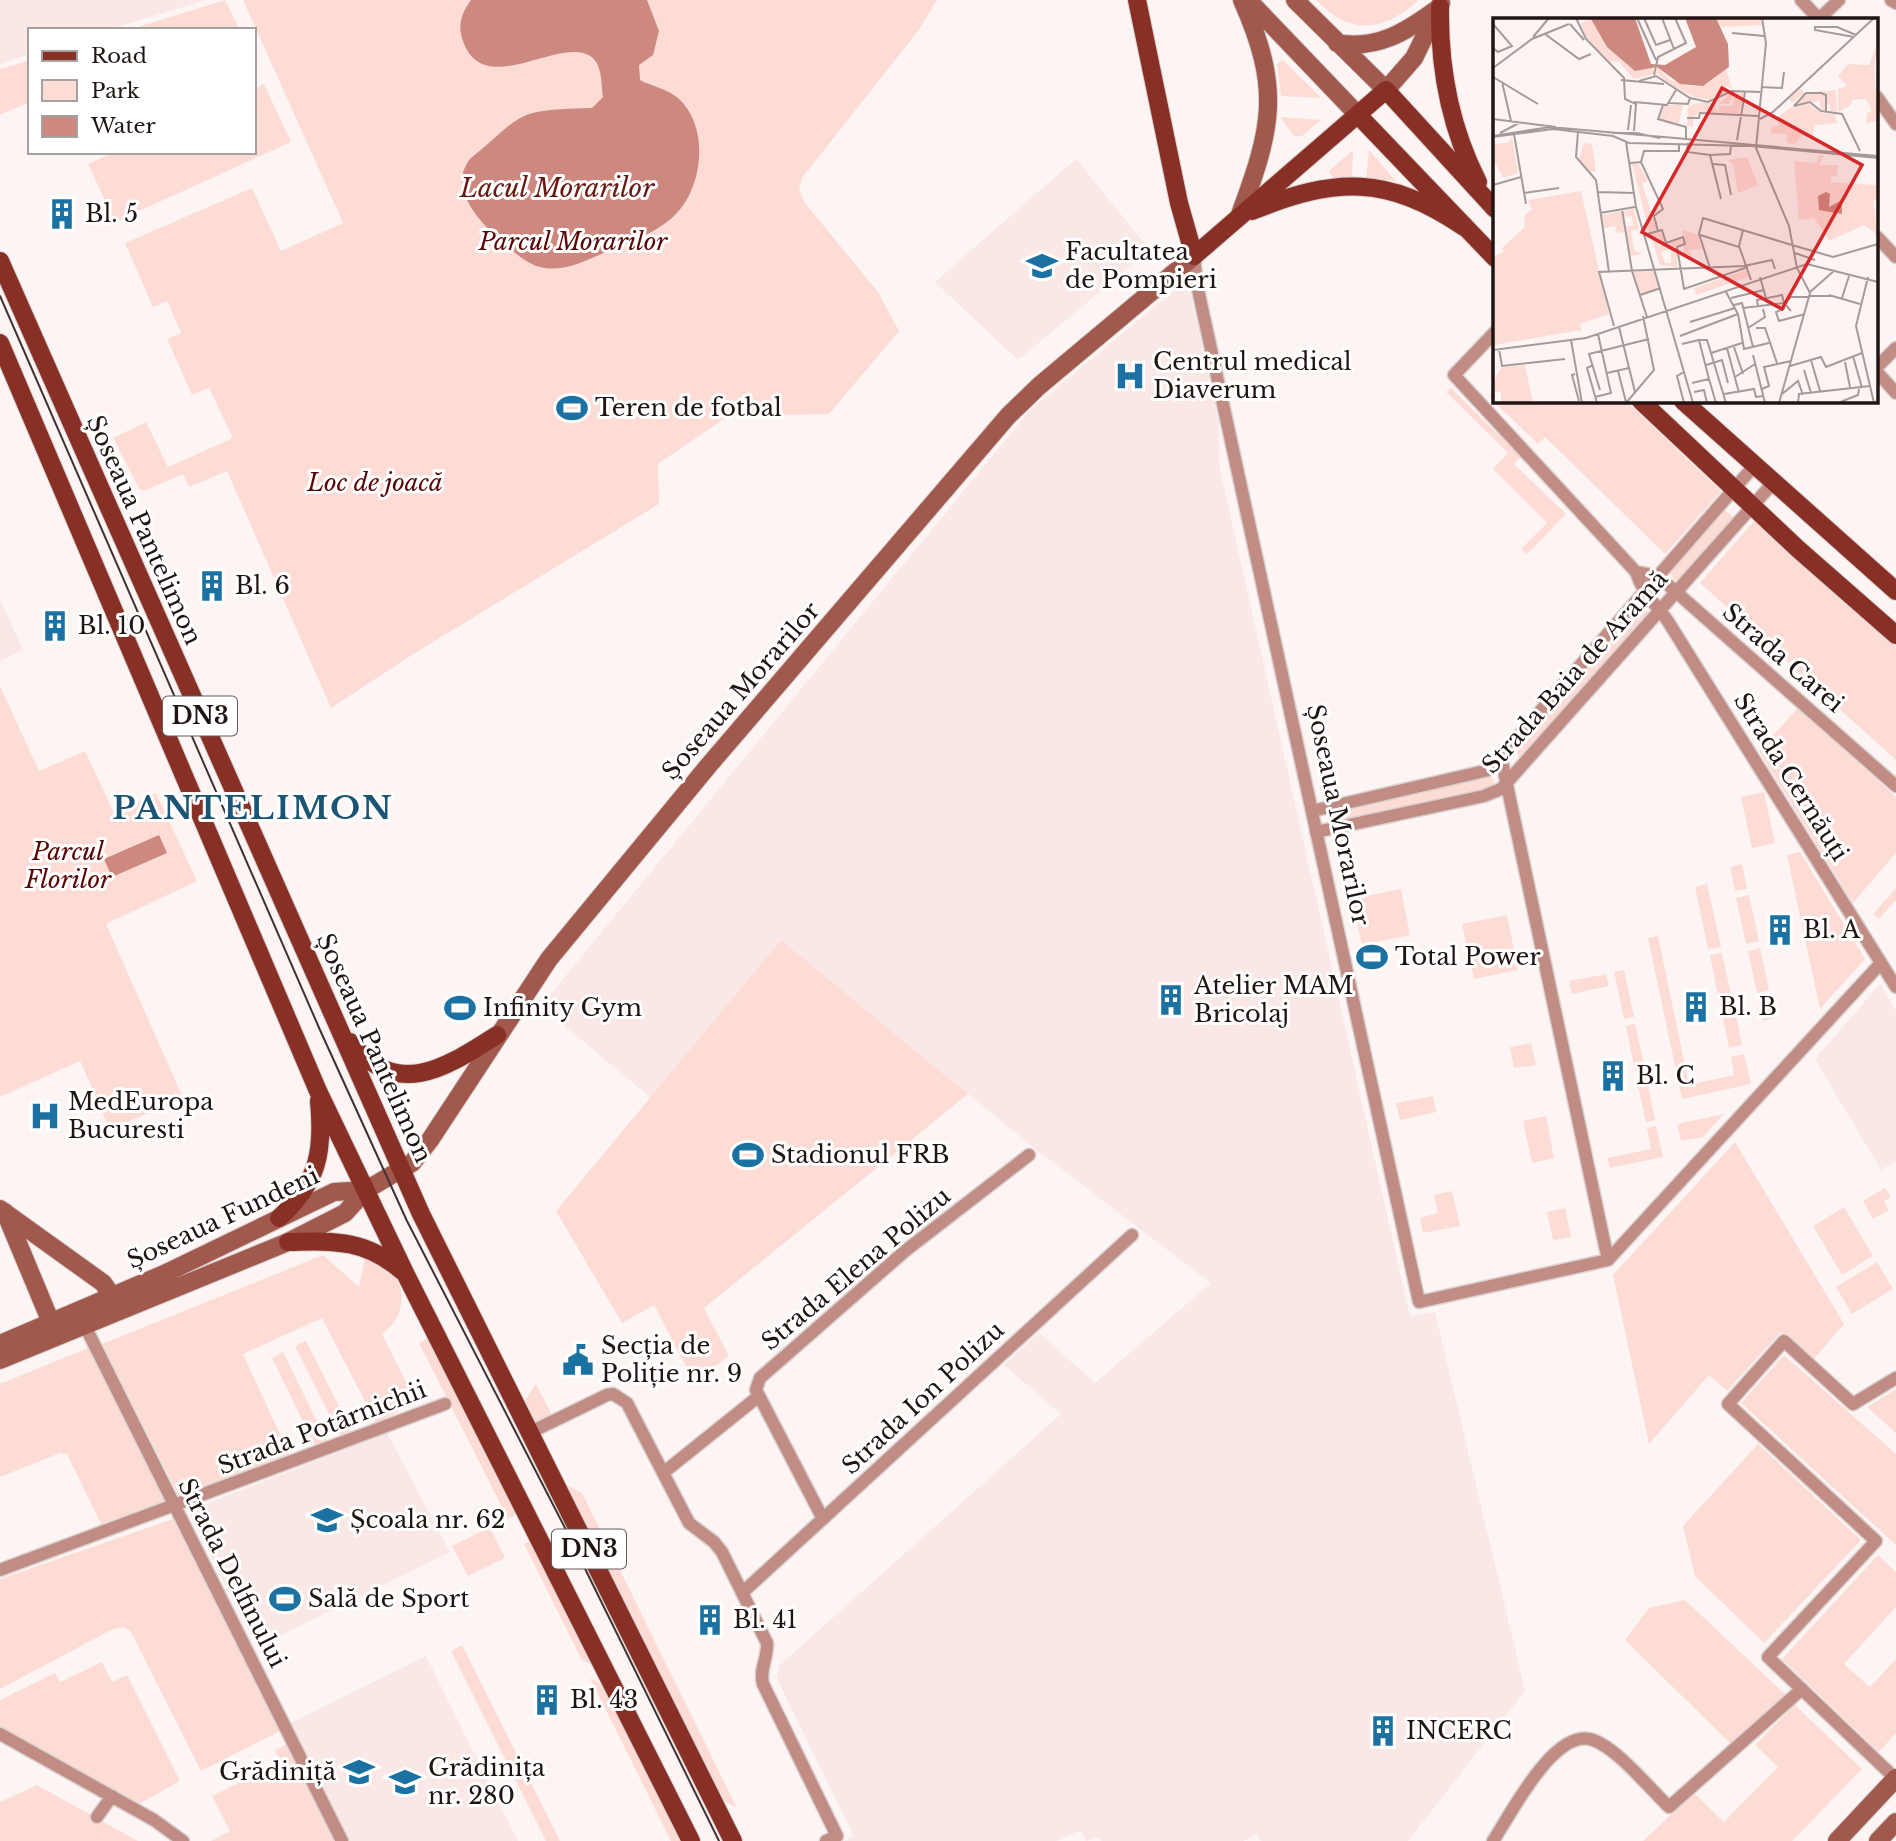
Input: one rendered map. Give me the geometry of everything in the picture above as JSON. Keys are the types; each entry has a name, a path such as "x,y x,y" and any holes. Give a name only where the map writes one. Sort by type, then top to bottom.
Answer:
{"main road":[{"path":"1137,0 1179,203 1194,256"},
{"path":"1239,217 1266,138 1270,102 1264,59 1242,0"},
{"path":"1248,0 1493,256"},
{"path":"1294,0 1385,90 1491,205"},
{"path":"1337,43 1364,46 1378,43 1408,30 1441,4"},
{"path":"1385,90 1414,58 1441,4"},
{"path":"1441,4 1441,55 1449,102 1467,158 1491,205"},
{"name":"Șoseaua Morarilor","path":"366,1190 401,1171 416,1159 550,959 636,851 1009,416 1039,387 1385,90"},
{"path":"1239,217 1312,190 1362,185 1410,196 1464,227"},
{"name":"Șoseaua Pantelimon","path":"0,261 401,1171 733,1841"},
{"name":"DN3","path":"0,343 318,1091 406,1275 691,1841"},
{"path":"1642,402 1896,635"},
{"path":"1688,402 1754,466 1896,591"},
{"path":"339,1028 375,1065 390,1073 409,1075 446,1065 497,1035"},
{"path":"279,1218 303,1192 319,1161 321,1142 318,1091"},
{"name":"Șoseaua Fundeni","path":"0,1360 54,1329 116,1302 334,1192 366,1190"},
{"name":"Șoseaua Fundeni","path":"0,1344 84,1324 116,1302 288,1242 345,1213 366,1190"},
{"path":"2,1211 103,1283 116,1302"},
{"path":"2,1211 54,1329"},
{"path":"288,1242 362,1245 390,1260 406,1275"},
{"path":"1837,1841 1896,1778"},
{"path":"1878,1841 1896,1822"}],"street":[{"path":"1801,0 1818,18"},
{"path":"1820,18 1839,0"},
{"path":"1892,0 1896,3"},
{"path":"1878,98 1896,124"},
{"path":"1878,238 1896,257"},
{"name":"Șoseaua Morarilor","path":"1194,256 1197,285 1419,1302 1608,1260"},
{"path":"1493,334 1454,375 1636,572 1643,594"},
{"path":"1878,369 1896,348"},
{"path":"1878,371 1896,393"},
{"name":"Strada Baia de Aramă","path":"1312,811 1483,773 1501,757 1754,466"},
{"name":"Strada Baia de Aramă","path":"1317,832 1484,796 1507,782 1773,483"},
{"name":"Strada Carei","path":"1636,572 1658,576 1896,786"},
{"name":"Strada Cernăuți","path":"1643,594 1660,610 1889,967 1896,987"},
{"path":"1501,757 1608,1260"},
{"path":"1608,1260 1870,975 1889,967"},
{"name":"Strada Elena Polizu","path":"663,1473 759,1396 757,1383 760,1378 905,1251 1029,1155"},
{"name":"Strada Ion Polizu","path":"742,1593 1132,1235"},
{"name":"Strada Delfinului","path":"84,1324 342,1841"},
{"path":"1896,1378 1853,1404 1784,1341 1728,1404 1876,1541 1768,1657 1896,1778"},
{"path":"531,1432 613,1394 628,1403 689,1522 714,1542 767,1643 768,1655 760,1671 763,1684 832,1838"},
{"path":"759,1396 823,1519"},
{"name":"Strada Potârnichii","path":"0,1570 175,1507 445,1404"},
{"path":"1493,1841 1547,1760 1566,1743 1575,1739 1595,1740 1669,1807 1802,1689"},
{"path":"0,1734 111,1796 183,1841"},
{"path":"97,1817 111,1796"}],"shaded area":[{"path":"0,0 206,0 114,28 28,28 28,55 0,64"},
{"name":"Facultatea de Pompieri","path":"1076,159 1150,250 1018,360 935,282"},
{"path":"1182,284 1190,292 1219,424 1219,465 1410,1317 1435,1312 1525,1691 1408,1841 1261,1841 1257,1834 1243,1841 1101,1841 1099,1837 1086,1841 1081,1830 1057,1841 845,1841 854,1836 777,1679 780,1665 1061,1414 1004,1365 1039,1333 1095,1383 1211,1283 1034,1148 781,940 651,1098 541,1006 1030,410"},
{"path":"0,599 23,650 0,661"},
{"path":"1880,984 1896,1011 1896,1161 1881,1170 1815,1059"},
{"path":"387,1433 450,1552 257,1647 188,1511"},
{"name":"Grădinița nr. 280","path":"426,1656 518,1841 350,1841 291,1723"}],"green space":[{"path":"225,0 239,28 134,28"},
{"name":"Parcul Morarilor","path":"243,0 937,0 918,31 802,178 799,190 805,203 878,292 899,331 829,414 788,415 737,410 658,464 659,504 415,653 331,708 227,471 189,487 183,474 140,490 113,438 146,422 168,467 233,438 209,388 192,395 167,339 181,333 167,301 153,307 125,243 252,188 281,251 343,223"},
{"path":"1316,0 1419,0 1393,19 1367,26 1342,20"},
{"path":"1283,60 1321,98 1281,96 1277,64"},
{"path":"28,61 28,103 0,115 0,69"},
{"path":"264,84 291,142 115,222 88,164 110,154 256,154 256,88"},
{"path":"1280,117 1321,120 1302,136 1294,136"},
{"path":"1353,150 1352,177 1334,180 1329,171"},
{"path":"1369,150 1396,181 1366,179"},
{"path":"1451,388 1521,457 1514,464 1566,514 1527,554 1521,549 1547,523 1493,469 1508,453 1446,392"},
{"path":"1494,402 1627,402 1721,491 1665,554 1545,437 1538,444"},
{"path":"1724,509 1735,518 1679,581 1674,580 1669,571"},
{"path":"1755,520 1896,647 1896,760 1700,583"},
{"path":"1640,605 1650,613 1524,758 1520,758 1514,749"},
{"name":"Parcul Florilor","path":"0,686 39,771 85,751 114,813 156,793 197,881 106,924 183,1098 110,1130 80,1061 0,1097"},
{"path":"1798,708 1896,797 1896,853 1853,903 1759,751"},
{"path":"1487,775 1494,780 1494,789 1338,823 1335,820 1336,810"},
{"path":"1764,792 1775,843 1752,848 1741,797"},
{"path":"1800,852 1865,959 1820,1009 1787,855"},
{"path":"1742,864 1747,889 1735,891 1730,867"},
{"path":"1707,884 1721,947 1708,949 1695,887"},
{"path":"1896,888 1896,900 1879,919 1873,914"},
{"path":"1401,889 1410,935 1362,945 1352,899"},
{"path":"1749,895 1759,941 1746,944 1736,898"},
{"path":"1507,915 1518,970 1474,979 1462,924"},
{"path":"1658,936 1689,1085 1734,1075 1731,1057 1744,1054 1751,1084 1682,1099 1648,938"},
{"name":"Stadionul FRB","path":"781,940 968,1094 704,1308 729,1356 694,1382 654,1305 622,1323 556,1211"},
{"path":"1760,948 1769,990 1757,993 1748,951"},
{"path":"1722,953 1732,999 1719,1001 1710,955"},
{"path":"1624,970 1634,1017 1624,1019 1614,972"},
{"path":"1606,974 1609,986 1572,994 1569,981"},
{"path":"1771,997 1775,1018 1763,1021 1758,999"},
{"path":"1734,1005 1742,1045 1729,1048 1721,1008"},
{"path":"1635,1024 1645,1068 1635,1071 1626,1026"},
{"path":"1531,1043 1536,1065 1514,1068 1510,1047"},
{"path":"1646,1075 1655,1120 1646,1122 1636,1077"},
{"path":"1433,1096 1436,1112 1400,1120 1396,1103"},
{"path":"1724,1114 1703,1137 1681,1141 1677,1124"},
{"path":"1546,1116 1554,1158 1532,1163 1523,1121"},
{"path":"1656,1126 1663,1157 1610,1168 1607,1158 1651,1149 1647,1128"},
{"path":"1735,1142 1844,1324 1813,1360 1781,1332 1727,1391 1709,1375 1649,1444 1613,1275"},
{"path":"1885,1188 1891,1197 1884,1201 1889,1210 1873,1219 1863,1201"},
{"path":"1452,1191 1460,1226 1423,1233 1420,1218 1438,1213 1434,1195"},
{"path":"1844,1207 1873,1256 1842,1275 1813,1226"},
{"path":"1565,1208 1571,1237 1553,1240 1547,1212"},
{"path":"323,1255 359,1287 365,1257 389,1268 396,1278 400,1289 399,1313 382,1334 416,1402 376,1423 322,1318 243,1354 289,1454 180,1498 102,1344"},
{"path":"1877,1262 1893,1289 1852,1314 1836,1287"},
{"path":"434,1335 522,1512 508,1519 419,1343"},
{"path":"306,1341 351,1430 340,1436 295,1346"},
{"path":"88,1348 164,1501 101,1524 67,1454 60,1453 0,1477 0,1384"},
{"path":"283,1352 327,1442 316,1448 272,1358"},
{"path":"1784,1355 1896,1454 1896,1545 1741,1403"},
{"path":"536,1384 553,1417 533,1427 523,1404"},
{"path":"1896,1389 1896,1433 1867,1407"},
{"path":"1758,1444 1861,1540 1764,1643 1695,1576 1683,1526"},
{"path":"561,1482 582,1493 737,1808 715,1796"},
{"path":"173,1519 280,1731 201,1771 131,1632 124,1627 113,1629 0,1689 0,1579"},
{"path":"490,1527 505,1558 468,1576 452,1546"},
{"path":"536,1539 601,1670 582,1660 524,1544"},
{"path":"1878,1555 1896,1572 1896,1607 1844,1664 1870,1687 1896,1659 1896,1733 1879,1752 1782,1659"},
{"path":"1685,1600 1787,1696 1732,1745 1625,1640 1649,1608"},
{"path":"462,1645 560,1841 546,1841 451,1651"},
{"path":"102,1662 112,1682 127,1675 180,1781 139,1804 0,1726 0,1700 55,1673 60,1682"},
{"path":"590,1678 610,1688 684,1841 671,1841"},
{"path":"1795,1705 1862,1769 1792,1841 1643,1841 1694,1793 1724,1822 1778,1767 1755,1745"},
{"path":"287,1744 336,1841 211,1841 230,1831 212,1796 281,1762 275,1750"},
{"path":"37,1785 138,1841 0,1841 0,1802"}],"water":[{"name":"Lacul Morarilor","path":"471,0 647,0 659,31 653,55 639,65 640,80 678,98 695,124 699,140 697,173 685,202 676,214 660,227 634,241 577,264 553,269 528,262 487,227 470,206 462,182 470,159 523,116 560,109 592,108 603,97 598,66 592,57 586,54 555,54 502,67 486,65 473,57 460,30 463,14"},
{"path":"159,835 167,853 112,877 104,859"}],"tram line":[{"path":"0,296 320,1030 407,1221 564,1526 719,1841"}],"place":[{"name":"Bl. 5","path":"62,214"},
{"name":"Facultatea de Pompieri","path":"1042,266"},
{"name":"Centrul medical Diaverum","path":"1130,376"},
{"name":"Teren de fotbal","path":"572,408"},
{"name":"Bl. 6","path":"212,586"},
{"name":"Bl. 10","path":"55,626"},
{"name":"Bl. A","path":"1780,930"},
{"name":"Total Power","path":"1372,957"},
{"name":"Atelier MAM Bricolaj","path":"1171,1000"},
{"name":"Bl. B","path":"1696,1007"},
{"name":"Infinity Gym","path":"460,1008"},
{"name":"Bl. C","path":"1613,1076"},
{"name":"MedEuropa Bucuresti","path":"45,1116"},
{"name":"Stadionul FRB","path":"748,1155"},
{"name":"Secția de Poliție nr. 9","path":"578,1360"},
{"name":"Școala nr. 62","path":"327,1520"},
{"name":"Sală de Sport","path":"285,1599"},
{"name":"Bl. 41","path":"710,1620"},
{"name":"Bl. 43","path":"547,1700"},
{"name":"INCERC","path":"1383,1731"},
{"name":"Grădiniță","path":"359,1772"},
{"name":"Grădinița nr. 280","path":"405,1782"}],"district":[{"name":"PANTELIMON","path":"253,808"}],"park label":[{"name":"Loc de joacă","path":"375,483"}]}
